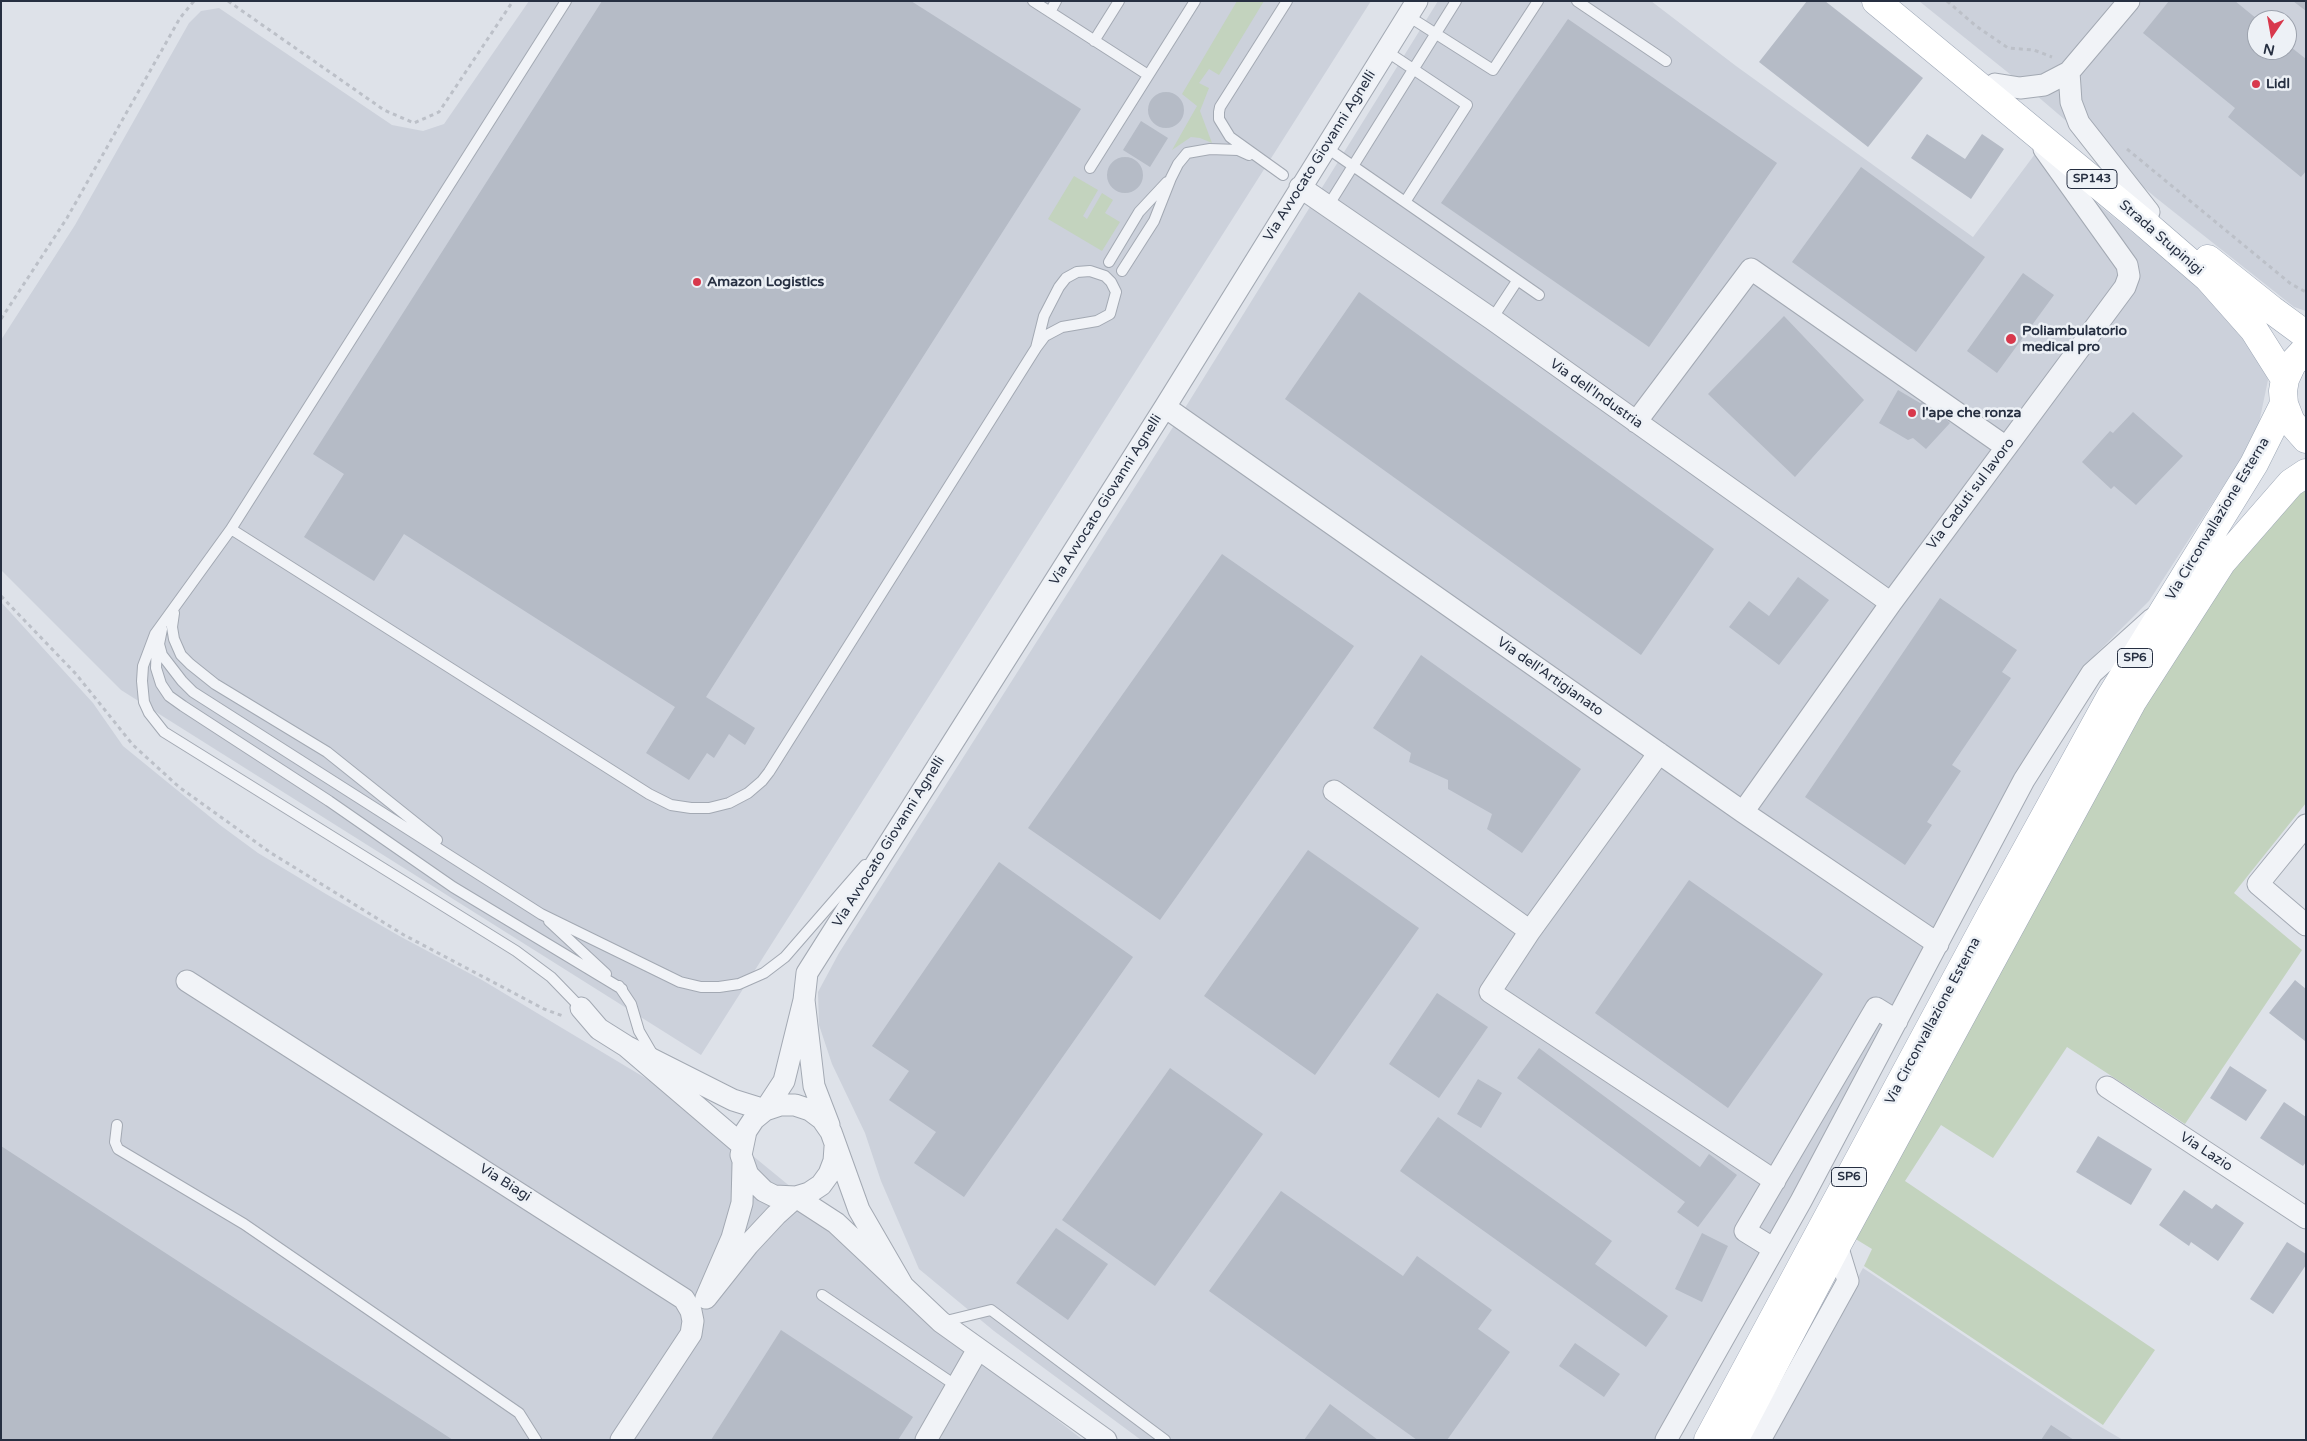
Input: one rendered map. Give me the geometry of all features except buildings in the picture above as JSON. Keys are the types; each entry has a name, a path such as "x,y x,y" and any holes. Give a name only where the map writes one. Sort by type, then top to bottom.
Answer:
{"main road":[{"name":"Strada Stupinigi","path":"1876,1 2208,278 2254,330 2285,392"},
{"name":"Strada Stupinigi","path":"1894,1 2149,212 2306,335"},
{"name":"Via Circonvallazione Esterna","path":"1708,1440 1990,916 2112,696 2254,464 2285,392 2292,364 2306,349"},
{"path":"2285,392 2291,422 2306,439"},
{"name":"Via Circonvallazione Esterna","path":"1734,1440 1837,1245 2132,702 2222,562 2291,483 2306,473"}],"street":[{"path":"1994,84 2020,88 2044,85 2069,72 2129,1"},
{"name":"Via Avvocato Giovanni Agnelli","path":"804,1000 806,973 1164,407 1291,181 1327,148 1412,9"},
{"path":"2069,72 2072,102 2079,123 2149,212"},
{"name":"Via Caduti sul lavoro","path":"1743,812 1891,603 2125,287 2129,276 2127,265 2029,127"},
{"name":"Via dell'Industria","path":"1291,181 1492,319 1891,603"},
{"path":"1636,422 1751,269 2006,447"},
{"name":"Via dell'Artigianato","path":"1164,407 1743,812 1938,944"},
{"name":"Via Circonvallazione Esterna","path":"1666,1440 1774,1249 2024,780 2092,673 2166,607"},
{"path":"1659,753 1530,931 1490,992 1774,1181"},
{"path":"1334,791 1530,931"},
{"path":"2306,825 2258,884 2306,925"},
{"name":"Via Biagi","path":"187,981 675,1291 684,1299 694,1321"},
{"path":"621,1440 691,1334 694,1321 707,1297 732,1238 742,1203 742,1155 746,1131 754,1119 765,1110 784,1081 804,1000"},
{"path":"804,1000 814,1086 859,1210 903,1286"},
{"path":"581,1008 599,1029 626,1046 733,1100 765,1110 780,1105 795,1105 810,1110 822,1119 833,1140 834,1161 829,1174 821,1185 809,1193 796,1197 774,1196 764,1191 754,1184 742,1155 626,1046"},
{"path":"1774,1249 1745,1231 1876,1008 1897,1021"},
{"name":"Via Lazio","path":"2107,1087 2306,1218"},
{"path":"707,1297 748,1245 796,1197"},
{"path":"796,1197 836,1223 941,1322 1106,1440"},
{"path":"1760,1440 1848,1281 1837,1245"},
{"path":"926,1440 958,1388 978,1349"}],"lane":[{"path":"566,1 231,529 162,628 155,634 148,648 143,666 142,681 144,702 149,714 164,732 516,951 551,977 581,1008"},
{"path":"1032,1 1148,75"},
{"path":"1050,12 1056,1"},
{"path":"1094,41 1119,1"},
{"path":"1090,168 1195,1"},
{"path":"1287,1 1218,112 1219,119 1230,137 1291,181"},
{"path":"1328,206 1456,1"},
{"path":"1412,9 1435,34 1493,70 1538,1"},
{"path":"1577,1 1666,61"},
{"path":"1386,51 1467,105 1405,202"},
{"path":"1122,271 1154,222 1171,178 1178,164 1187,153 1210,148 1238,150 1266,163"},
{"path":"1327,148 1539,296"},
{"path":"1110,262 1139,212 1171,178"},
{"path":"231,529 649,794 671,805 709,808 730,803 748,792 770,772 1036,348 1046,336 1062,327 1097,321 1110,314 1116,292 1112,282 1105,276 1090,271 1077,272 1066,278 1059,287 1044,316 1036,348"},
{"path":"1492,319 1517,282"},
{"path":"176,606 172,632 181,656 190,664 215,684 327,752 479,873"},
{"path":"162,628 159,644 162,655 182,682 193,692 541,914 680,982 701,987 739,984 764,973 785,957 902,822"},
{"path":"162,628 155,657 158,676 161,684 170,696 182,706 329,801 453,887 622,989"},
{"path":"541,914 622,989 631,1004 639,1031 652,1054 674,1071"},
{"path":"117,1125 115,1142 118,1149 244,1224 519,1413 536,1440"},
{"path":"822,1295 958,1388"},
{"path":"941,1322 991,1310 1165,1440"}],"path":[{"path":"1,319 67,218 180,18 194,1"},
{"path":"228,1 384,110 414,123 439,112 513,1"},
{"path":"1947,1 1976,26 2008,48 2034,50 2055,58 2069,72"},
{"path":"2123,146 2291,284 2306,292"},
{"path":"1,596 76,674 133,745 179,787 271,853 404,935 544,1009 599,1029"}],"shaded area":[{"path":"529,1 1371,1 701,1055 121,690 1,570 1,340 75,225 189,23 201,11 219,8 392,125 423,131 444,124"},
{"path":"1438,1 1651,1 1736,66 1973,237 2035,154 2193,281 2262,359 2268,380 2259,423 2248,448 2149,601 2084,666 1792,1196 1654,1440 1141,1440 994,1331 919,1269 881,1181 865,1133 832,1064 819,1025 818,992 839,953 1180,416"},
{"path":"1919,1 2306,1 2306,311 2294,307 2155,197 2036,95"},
{"path":"1,602 93,703 123,746 220,825 258,853 326,894 482,980 692,1106 825,1215 899,1297 1083,1440 1,1440"},
{"path":"1863,1268 2101,1427 2123,1440 1769,1440"}],"green space":[{"path":"1237,1 1264,1 1219,75 1209,69 1199,83 1209,88 1200,111 1212,143 1200,138 1191,137 1172,150 1197,106 1182,94"},
{"path":"1074,176 1098,190 1083,216 1087,219 1102,193 1113,200 1105,213 1120,222 1102,251 1048,219"},
{"path":"2306,487 2306,803 2234,893 2302,950 2185,1124 2067,1047 1993,1158 1941,1125 1905,1181 2155,1350 2103,1425 1864,1266 1872,1249 1854,1238 2142,705 2234,563"}],"place":[{"name":"Lidl","path":"2256,84"},
{"name":"Amazon Logistics","path":"697,282"},
{"name":"Poliambulatorio medical pro","path":"2011,339"},
{"name":"l'ape che ronza","path":"1912,413"}]}
